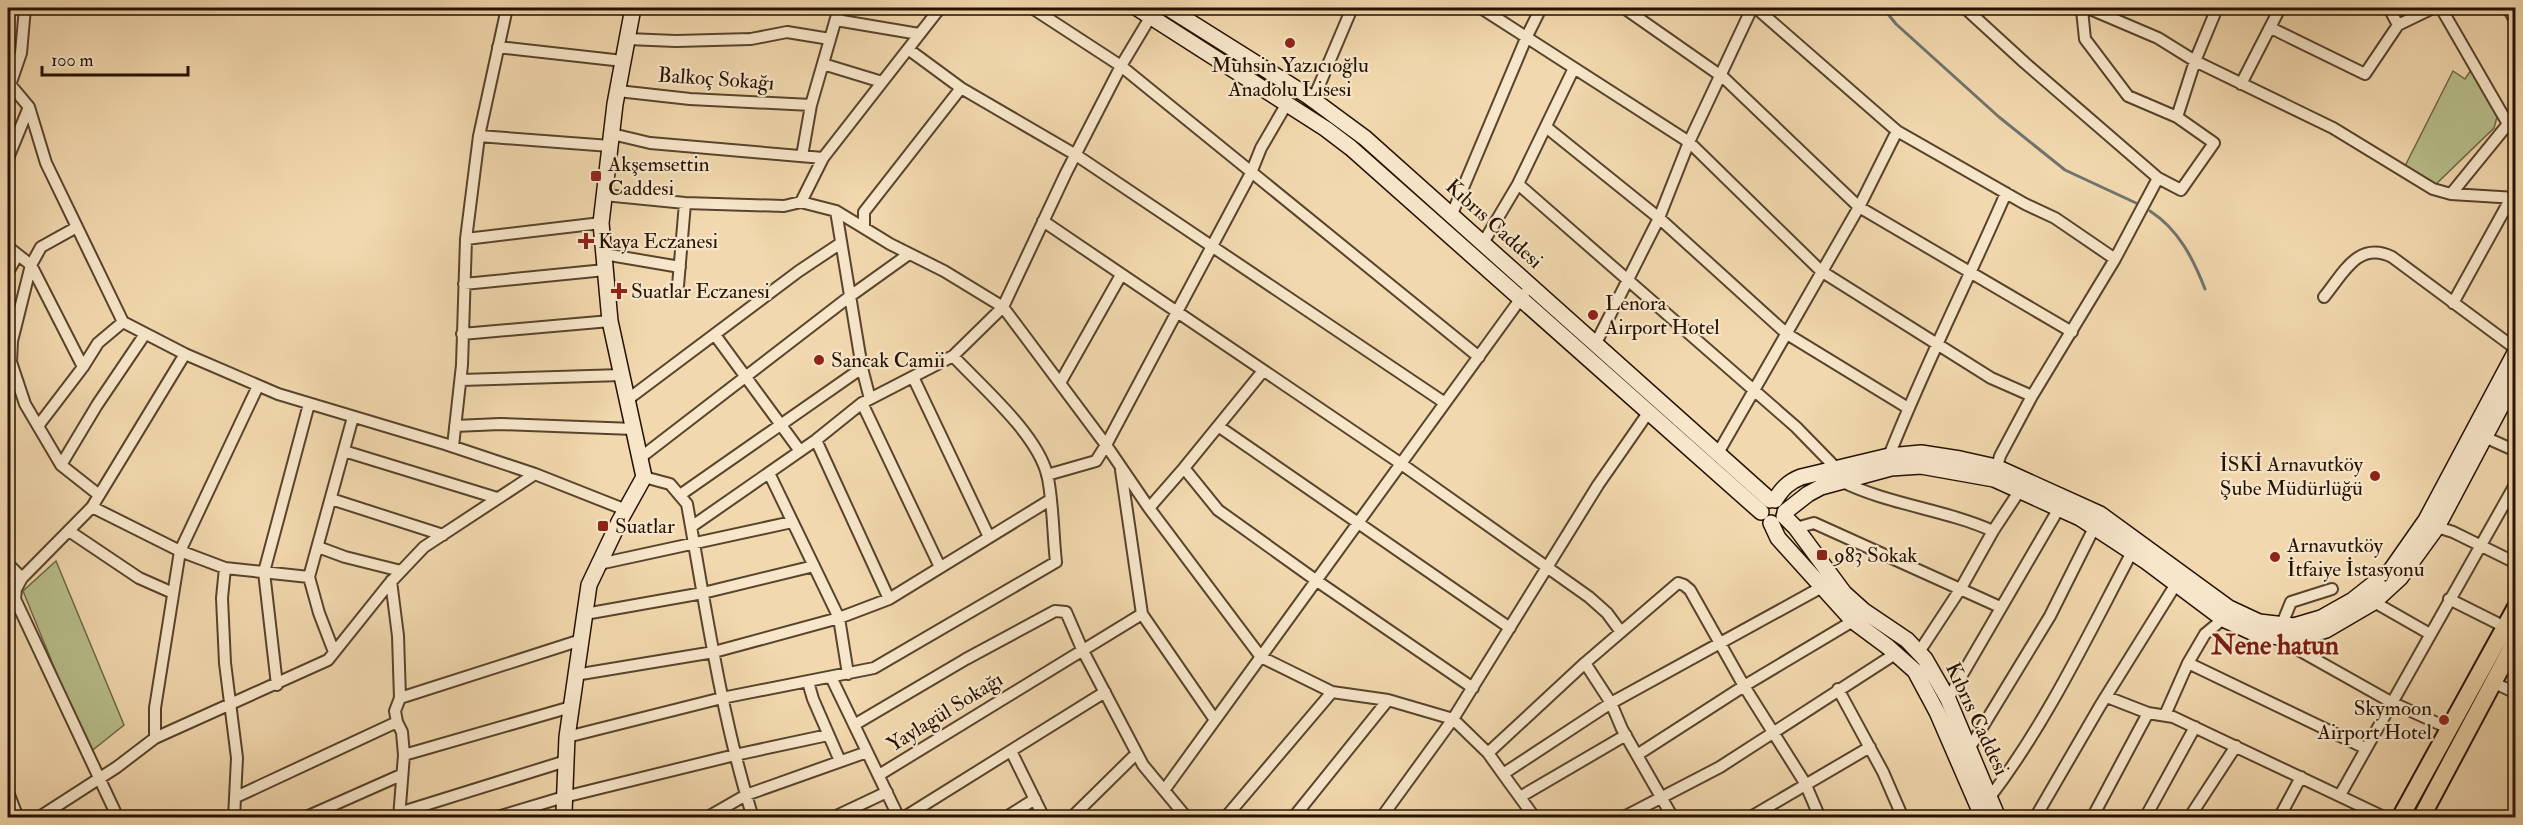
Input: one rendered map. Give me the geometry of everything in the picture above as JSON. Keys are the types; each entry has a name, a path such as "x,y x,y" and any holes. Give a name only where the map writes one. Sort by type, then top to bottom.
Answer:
{"main road":[{"path":"2421,818 2492,682 2510,633 2516,607"},
{"path":"2400,818 2448,728 2510,633"}],"street":[{"path":"25,8 21,53 9,83 30,107 46,163 123,322 185,354 258,386 535,474 626,510"},
{"path":"453,447 461,380 466,239 480,136 507,8"},
{"path":"566,818 564,797 567,737 590,585 644,477 610,321 601,223 618,91 633,8"},
{"path":"802,156 811,105 836,20 842,8"},
{"path":"801,202 823,159 940,8"},
{"path":"1032,8 1121,66 1479,357"},
{"path":"1137,8 1150,12 1351,148 1648,413 1774,511 1778,538 1853,621 1908,663 1919,676 1983,818"},
{"name":"Kıbrıs Caddesi","path":"1168,8 1313,100 1365,138 1718,453 1774,511 1796,528 1844,593 1864,612 1897,633 1919,652 1933,670 1948,699 1998,818"},
{"path":"1313,100 1352,8"},
{"path":"1480,8 1689,142 1821,272 1991,378 2032,396"},
{"path":"1452,214 1541,8"},
{"path":"1624,8 1719,74 1767,116 1859,207 2072,332"},
{"path":"1596,343 1659,218 1719,74 1752,8"},
{"path":"1756,8 1897,131 2055,218 2115,260"},
{"path":"1965,8 2158,178 2181,190 2214,143 2176,117 2128,96 2085,39 2084,9 2158,39 2195,61 2333,128 2433,189 2451,194 2513,198 2453,303"},
{"path":"2176,117 2195,61 2217,8"},
{"path":"2241,84 2280,8"},
{"path":"2389,8 2398,25"},
{"path":"2271,28 2365,74 2398,25 2433,8"},
{"path":"2441,8 2512,124 2451,194"},
{"path":"2508,8 2516,21"},
{"path":"692,527 816,440 866,401 953,356 1003,307 1043,221 1150,12"},
{"path":"836,20 919,34"},
{"path":"627,39 676,41 751,39 787,32 830,39"},
{"path":"498,47 623,61"},
{"path":"908,49 961,88 1076,155 1445,403"},
{"path":"823,64 882,82"},
{"path":"1483,243 1518,184 1574,68"},
{"path":"864,228 864,212 961,88"},
{"name":"Balkoç Sokağı","path":"618,91 690,99 811,105"},
{"path":"1047,475 1096,461 1251,173 1261,148 1286,105"},
{"path":"8,158 30,107"},
{"path":"1546,127 1659,218 1787,334 1908,408"},
{"path":"1718,453 1859,207 1897,131"},
{"path":"480,136 611,140 823,159"},
{"path":"1995,473 2032,396 2115,260 2158,178"},
{"path":"1518,184 1796,427 1838,474 1865,492 1944,513 1993,531"},
{"path":"1888,456 2006,193"},
{"path":"604,195 685,203 784,206 801,202 836,211 909,254 944,271 1003,307 1261,657 1332,692 1389,700 1453,719 1488,753 1535,818"},
{"path":"678,286 685,203"},
{"path":"836,211 866,401 940,567"},
{"path":"1043,221 1400,463 1589,597 1621,632"},
{"path":"466,239 601,223"},
{"path":"77,226 41,247 31,265 12,341 11,362 25,404 61,465 99,495"},
{"path":"627,399 799,271 841,243"},
{"path":"8,247 31,265 83,367"},
{"path":"2098,521 2132,552 2223,619 2256,634 2282,631 2321,618 2353,600 2391,570 2437,527 2516,350 2392,257 2375,252 2359,255 2324,297"},
{"path":"604,254 680,267"},
{"path":"640,458 849,297 909,254"},
{"path":"8,272 17,256"},
{"path":"464,284 605,270"},
{"path":"1060,383 1121,275"},
{"path":"1165,789 1400,463 1521,300 1529,284"},
{"path":"462,334 610,321"},
{"path":"38,426 83,367 98,343 123,322"},
{"path":"61,465 97,405 145,334"},
{"path":"715,335 800,451"},
{"path":"118,818 15,599 16,589 22,578 92,507 185,354"},
{"path":"567,737 722,698 874,668 1056,562 1047,475 1036,450 1014,419 953,356"},
{"path":"680,495 862,368"},
{"path":"1149,508 1263,371"},
{"path":"461,380 622,375"},
{"path":"914,377 989,537"},
{"path":"1774,511 1808,494 1838,474 1888,456 1921,453 1960,459 2023,485 2098,521 2229,608 2295,639 2326,630 2374,602 2394,585 2422,539 2479,434 2516,378"},
{"path":"155,738 155,708 180,550 258,386"},
{"path":"277,685 264,572 309,404"},
{"path":"1381,818 1453,719 1598,485 1648,413"},
{"path":"334,652 319,613 309,577 353,417"},
{"path":"455,426 500,424 633,429"},
{"path":"1218,426 1510,628"},
{"path":"2479,434 2516,451"},
{"path":"816,440 889,599"},
{"path":"344,451 497,498"},
{"path":"1120,466 1142,614 1215,720"},
{"path":"1838,474 1921,466 1995,473"},
{"path":"1184,468 1218,510 1473,688"},
{"path":"769,473 839,618 848,674"},
{"path":"38,818 155,738 277,685 328,660 392,581 424,547 535,474"},
{"path":"644,477 670,484 687,504 722,698 753,818"},
{"path":"2340,795 2516,483"},
{"path":"1919,652 1961,588 1993,531 2023,485"},
{"path":"331,499 442,535"},
{"path":"575,675 714,652 839,618 889,599 1050,500"},
{"path":"1948,699 2062,503"},
{"path":"92,507 180,550 225,568 309,577"},
{"path":"1969,749 2050,616 2098,521"},
{"path":"599,564 792,522"},
{"path":"1796,528 1814,523 2000,607"},
{"path":"2437,527 2480,544 2516,563"},
{"path":"69,531 139,578 173,593"},
{"path":"318,547 345,557 401,571"},
{"path":"1990,797 2062,684 2132,552"},
{"path":"8,564 22,578"},
{"path":"585,614 703,593 814,566"},
{"path":"225,568 222,598 225,663 237,758 234,818"},
{"path":"392,581 398,628 400,698 395,711 402,732 404,755 399,815 566,761"},
{"path":"1488,753 1585,663 1678,583 1690,590 1744,686 1805,783 1820,818"},
{"path":"2035,818 2176,584"},
{"path":"1503,774 1611,703 1822,587"},
{"path":"2332,589 2291,602 2282,631 2288,644 2391,702 2448,728"},
{"path":"2449,599 2510,633"},
{"path":"2374,602 2430,633"},
{"path":"854,725 966,659 1055,611 1066,612 1082,649 1136,754 1187,818"},
{"name":"Yaylagül Sokağı","path":"879,776 1142,614"},
{"path":"2164,715 2188,663 2205,634 2223,619"},
{"path":"1637,754 1744,686 1853,621"},
{"path":"400,698 580,640"},
{"path":"1622,818 1720,767 1772,731 1895,654"},
{"path":"1585,663 1611,703 1626,735 1673,818"},
{"path":"2188,663 2366,748"},
{"path":"831,677 901,818 1105,692"},
{"path":"808,682 840,761"},
{"path":"2492,682 2516,693"},
{"path":"1838,689 1870,747 1903,818"},
{"path":"1225,818 1332,692"},
{"path":"2107,697 2148,713 2164,715 2195,727 2386,818"},
{"path":"1293,818 1389,700"},
{"path":"404,755 571,707"},
{"path":"2092,818 2148,713"},
{"path":"236,797 397,722"},
{"path":"2145,818 2195,727"},
{"path":"494,818 564,797 828,735"},
{"path":"1520,797 1626,735"},
{"path":"2189,818 2236,746"},
{"path":"1749,818 1805,783 1870,747"},
{"path":"1011,751 1044,818"},
{"path":"706,818 746,795 867,752"},
{"path":"1071,818 1136,754"},
{"path":"304,818 401,775"},
{"path":"2279,818 2301,777"},
{"path":"8,792 18,818"},
{"path":"832,818 887,792"},
{"path":"1005,818 1035,799"}],"green space":[{"path":"2471,70 2497,117 2494,128 2436,184 2405,166 2453,71 2465,79"},
{"path":"56,561 124,725 89,753 23,591"}],"waterway":[{"path":"1883,8 1896,24 1999,117 2065,170 2136,203"},
{"path":"2150,211 2177,235 2205,289"}],"place":[{"name":"Muhsin Yazıcıoğlu Anadolu Lisesi","path":"1290,43"},
{"name":"Akşemsettin Caddesi","path":"596,176"},
{"name":"Kaya Eczanesi","path":"586,241"},
{"name":"Suatlar Eczanesi","path":"619,291"},
{"name":"Lenora Airport Hotel","path":"1593,315"},
{"name":"Sancak Camii","path":"819,360"},
{"name":"İSKİ Arnavutköy Şube Müdürlüğü","path":"2375,476"},
{"name":"Suatlar","path":"603,526"},
{"name":"983 Sokak","path":"1822,555"},
{"name":"Arnavutköy İtfaiye İstasyonu","path":"2275,557"},
{"name":"Skymoon Airport Hotel","path":"2444,720"}],"district":[{"name":"Nene hatun","path":"2275,645"}]}
